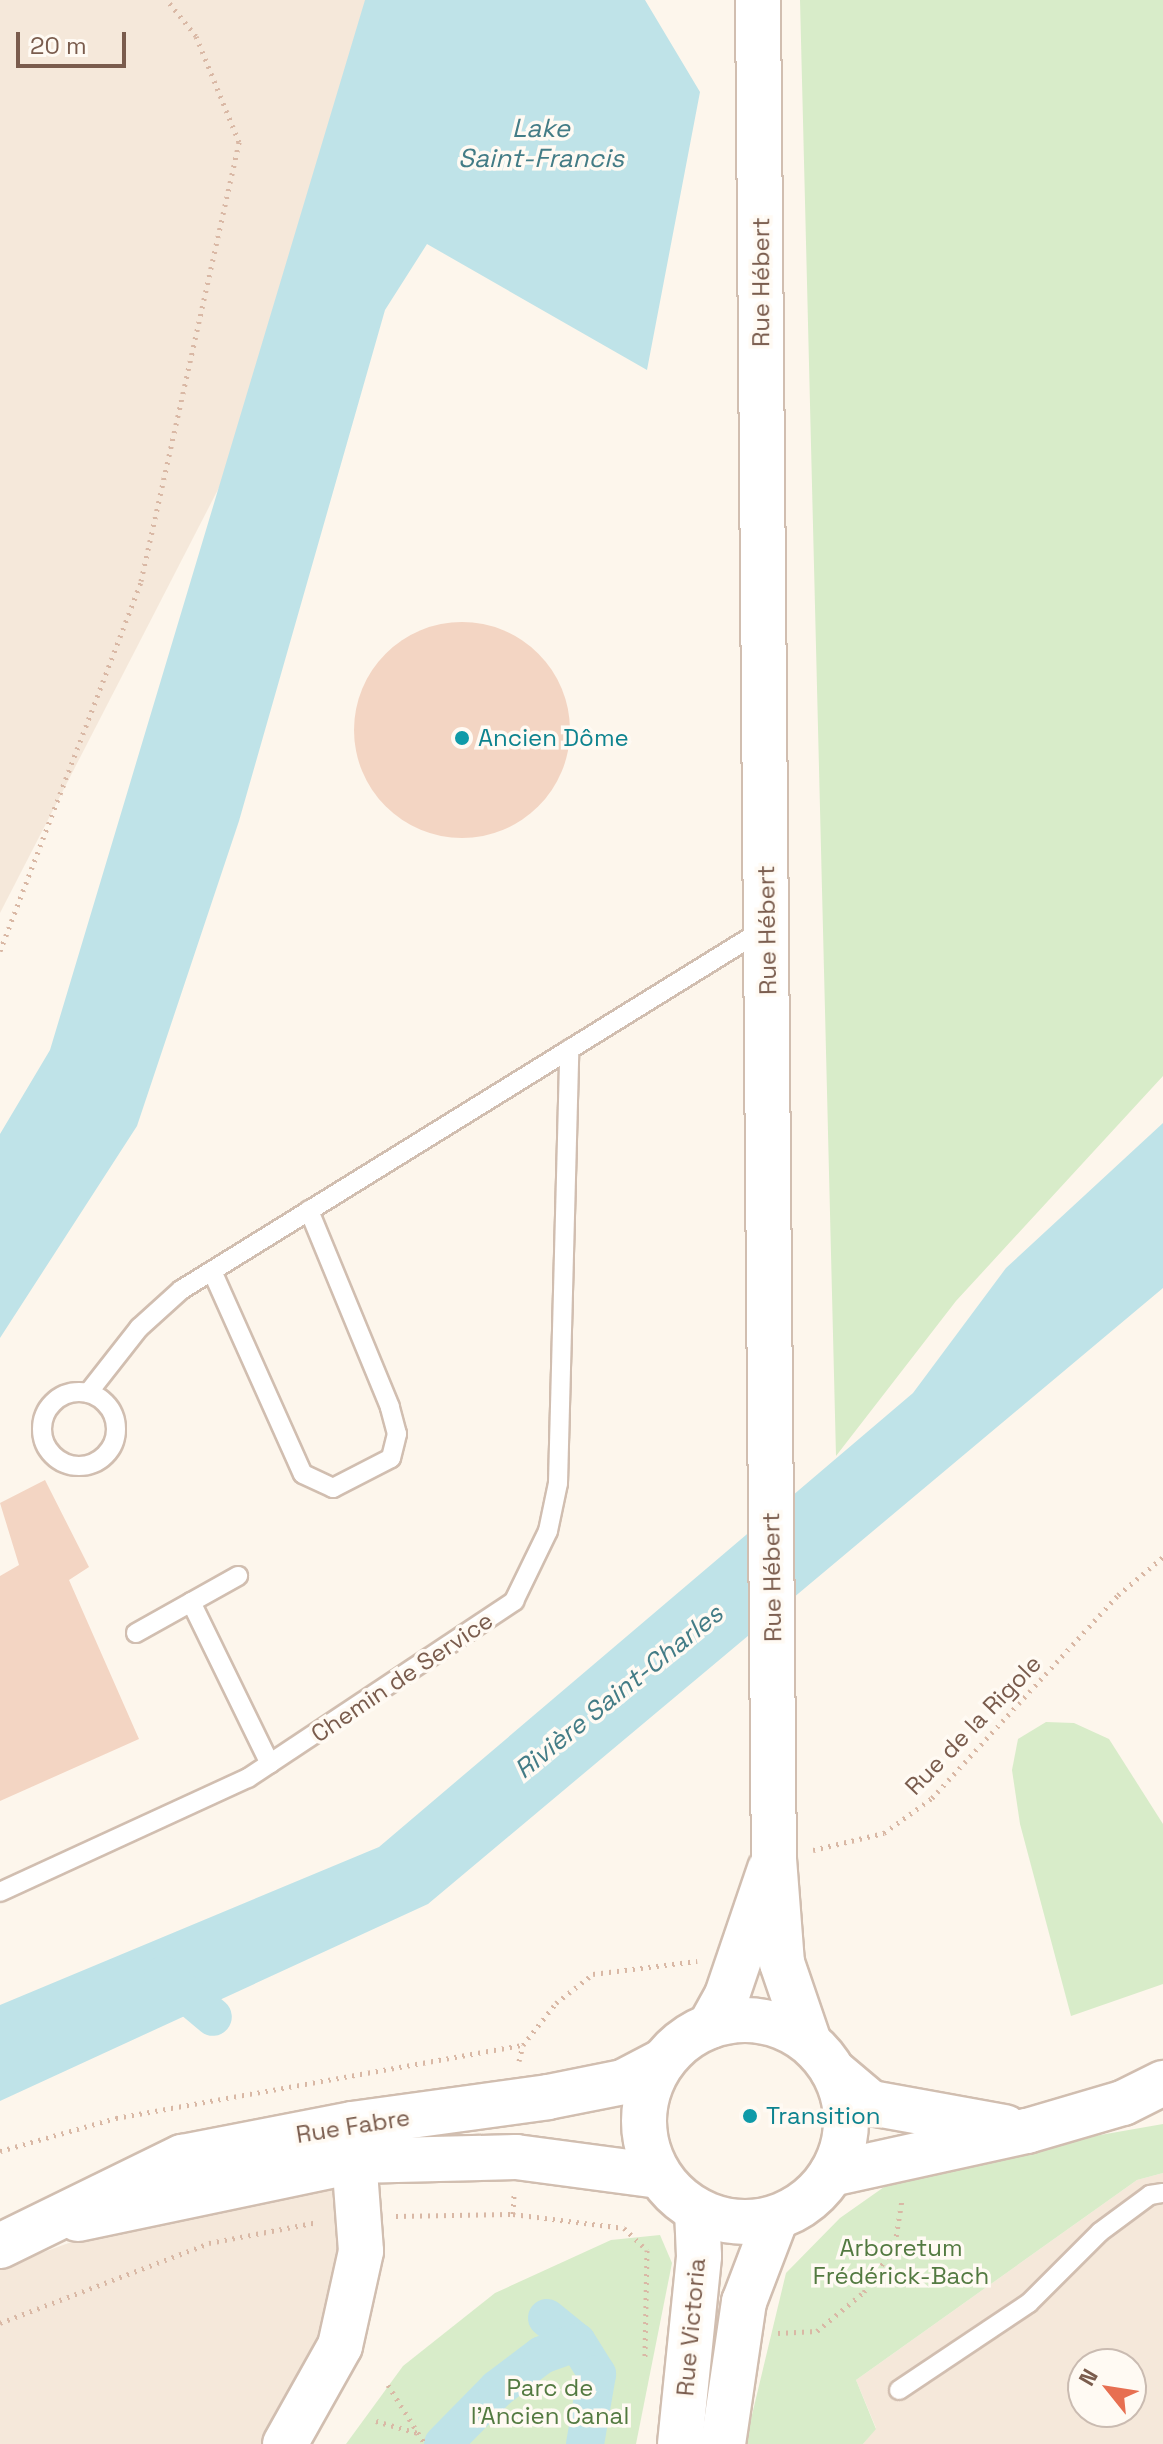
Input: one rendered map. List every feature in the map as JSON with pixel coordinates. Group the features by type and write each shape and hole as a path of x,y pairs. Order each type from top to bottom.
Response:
{"main road":[{"name":"Rue Hébert","path":"758,0 768,1405 776,1713 774,1859 782,1963 821,2057"},
{"name":"Rue Hébert","path":"710,2026 727,1995 774,1859"},
{"path":"821,2057 847,2123 831,2174 798,2208 776,2218 749,2223 697,2211 659,2176 647,2148 644,2118 649,2088 663,2061 684,2040 710,2026 762,2021 821,2057 871,2103 1027,2131"},
{"name":"Rue Fabre","path":"0,2246 52,2221 184,2201 353,2143 515,2101 623,2082 663,2061"},
{"path":"831,2174 1027,2131 1123,2103 1163,2083"},
{"path":"285,2444 340,2346 361,2251 353,2143"},
{"name":"Rue Fabre","path":"353,2143 516,2157 659,2176"},
{"name":"Rue Victoria","path":"680,2444 699,2256 697,2211"},
{"name":"Rue Victoria","path":"723,2444 750,2284 776,2218"}],"lane":[{"path":"88,1393 108,1406 116,1429 108,1452 75,1466 53,1456 42,1422 64,1394 88,1393 139,1328 181,1290 766,927"},
{"name":"Chemin de Service","path":"0,1892 105,1847 270,1764 470,1635 514,1601 548,1531 558,1483 569,1049"},
{"path":"212,1271 303,1474 333,1488 391,1458 397,1434 390,1407 309,1210"},
{"path":"136,1633 238,1576"},
{"path":"191,1602 270,1764"},
{"path":"899,2390 1029,2303 1100,2232 1150,2195 1163,2193"}],"path":[{"path":"0,951 141,581 239,142 196,36 167,0"},
{"name":"Rue de la Rigole","path":"774,1859 884,1833 932,1798 1118,1595 1163,1557"},
{"path":"515,2101 523,2045 556,2003 593,1974 703,1961"},
{"path":"0,2151 116,2118 523,2045"},
{"path":"513,2214 516,2157"},
{"path":"740,2329 817,2331 864,2292 895,2244 901,2195"},
{"path":"0,2323 209,2243 358,2216 513,2214 624,2228 647,2250 645,2372"},
{"path":"645,2328 691,2328"},
{"path":"388,2385 422,2438"},
{"path":"376,2421 422,2438"}],"shaded area":[{"path":"0,0 470,0 0,913"},
{"path":"354,2161 361,2251 285,2444 0,2444 0,2268 184,2201"},
{"path":"1163,2173 1163,2444 863,2444 876,2428 856,2380 1137,2180"}],"green space":[{"path":"800,0 1163,0 1163,1076 956,1301 836,1456"},
{"path":"1046,1722 1074,1723 1109,1739 1163,1824 1163,1984 1071,2016 1020,1824 1012,1770 1018,1739"},
{"name":"Arboretum Frédérick-Bach","path":"1163,2124 1163,2173 1137,2180 856,2380 876,2429 863,2444 745,2444 786,2273 840,2218 911,2168"},
{"name":"Parc de l'Ancien Canal","path":"660,2235 672,2263 636,2444 346,2444 403,2366 495,2293 611,2240"}],"water":[{"name":"Lake Saint-Francis","path":"365,0 645,0 700,92 647,370 427,244 385,310 239,821 137,1126 0,1338 0,1134 50,1050"},
{"name":"Rivière Saint-Charles","path":"1163,1123 1163,1288 428,1904 0,2101 0,2005 379,1847 913,1393 1006,1268"}],"building":[{"name":"Ancien Dôme","path":"462,622 503,631 538,654 561,689 570,730 561,771 538,806 503,829 462,838 421,829 386,806 363,771 354,730 363,689 386,654 421,631"},
{"path":"45,1480 89,1567 69,1580 139,1739 0,1801 0,1576 19,1565 0,1503"}],"waterway":[{"path":"163,1975 213,2017"},
{"path":"547,2318 577,2342 597,2374 585,2444"},
{"path":"443,2444 497,2389 542,2355 577,2342"}],"place":[{"name":"Ancien Dôme","path":"462,738"},
{"name":"Transition","path":"750,2116"}]}
